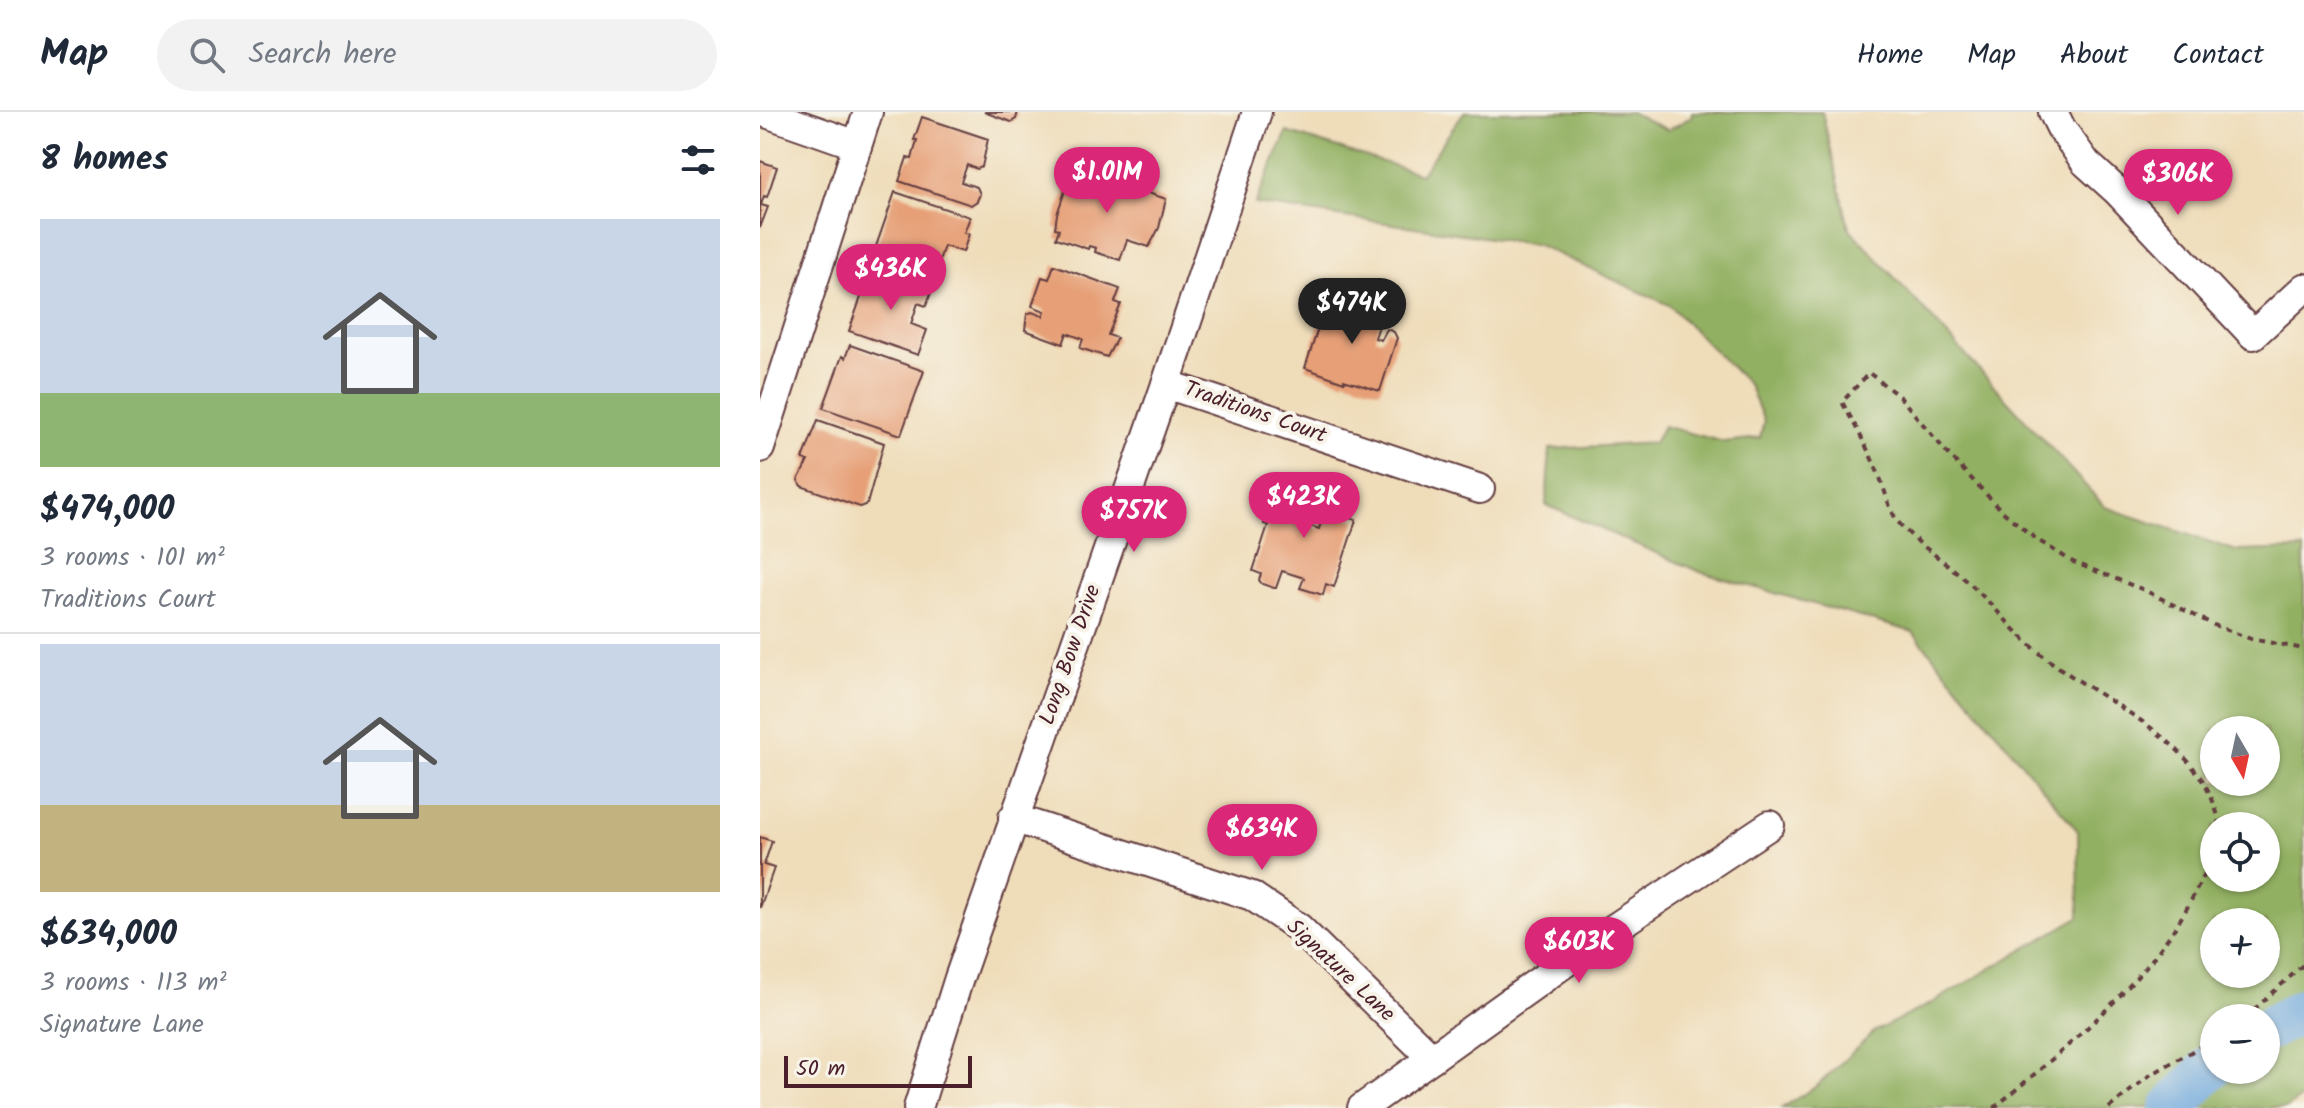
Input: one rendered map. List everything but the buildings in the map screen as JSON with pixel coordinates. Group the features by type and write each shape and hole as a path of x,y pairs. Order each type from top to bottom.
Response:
{"street":[{"path":"763,112 857,145"},
{"path":"760,448 868,112"},
{"name":"Long Bow Drive","path":"918,1108 1013,818 1166,384 1257,112"},
{"path":"2053,112 2086,163 2118,192 2253,335 2304,288"},
{"name":"Traditions Court","path":"1166,384 1480,489"},
{"name":"Signature Lane","path":"1013,818 1252,896 1299,928 1432,1058"},
{"path":"1362,1108 1601,937 1770,825"}],"path":[{"path":"2216,812 2208,787 2182,755 2152,728 2045,658 2014,632 1960,574 1924,549 1896,520 1874,463 1842,402 1869,373 1900,397 2002,511 2036,539 2073,562 2144,590 2214,625 2251,639 2304,649"},
{"path":"1994,1108 2064,1050 2120,996 2171,933 2191,901 2200,879"},
{"path":"2260,1004 2304,964"},
{"path":"2109,1108 2150,1075 2200,1047"}],"green space":[{"path":"1464,112 1630,112 1668,130 1691,117 1692,112 1822,112 1849,228 2105,507 2237,551 2304,549 2304,1096 2287,1108 1782,1108 1818,1085 1875,1031 1930,1004 2079,917 2078,831 1913,632 1700,572 1546,505 1550,449 1654,443 1663,426 1724,442 1760,438 1764,421 1749,385 1669,305 1538,245 1255,204 1287,132 1421,174"}],"waterway":[{"path":"2280,1023 2304,1010"},
{"path":"2172,1108 2200,1079"}]}
